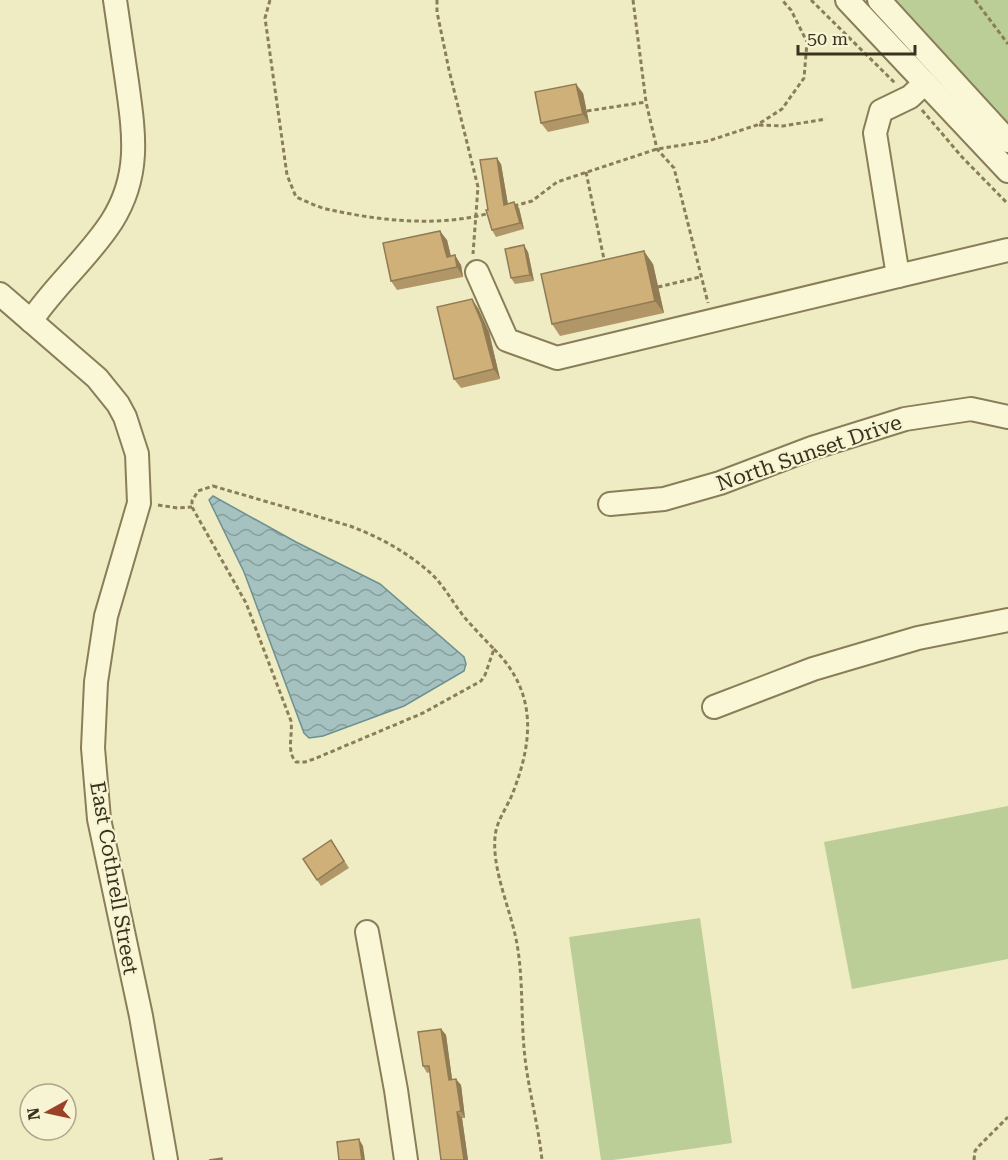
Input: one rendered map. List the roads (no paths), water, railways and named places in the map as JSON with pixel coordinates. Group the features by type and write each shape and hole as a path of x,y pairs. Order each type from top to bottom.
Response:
{"street":[{"path":"31,321 46,299 111,222 127,188 132,170 134,133 115,0"},
{"path":"847,0 920,93 1008,171"},
{"path":"879,0 1008,141"},
{"path":"898,276 875,133 881,111 920,93"},
{"path":"477,272 507,340 557,358 1008,250"},
{"name":"East Cothrell Street","path":"0,294 97,378 118,404 133,435 137,454 139,502 106,616 96,682 93,748 99,819 141,1016 165,1160"},
{"name":"North Sunset Drive","path":"610,504 664,499 720,483 812,448 905,419 971,409 1008,417"},
{"path":"714,708 813,669 918,638 1008,620"},
{"path":"368,932 406,1160"}],"water":[{"path":"213,496 296,542 380,584 464,657 466,664 464,671 404,706 323,736 309,738 304,733 244,572 209,500"}]}
